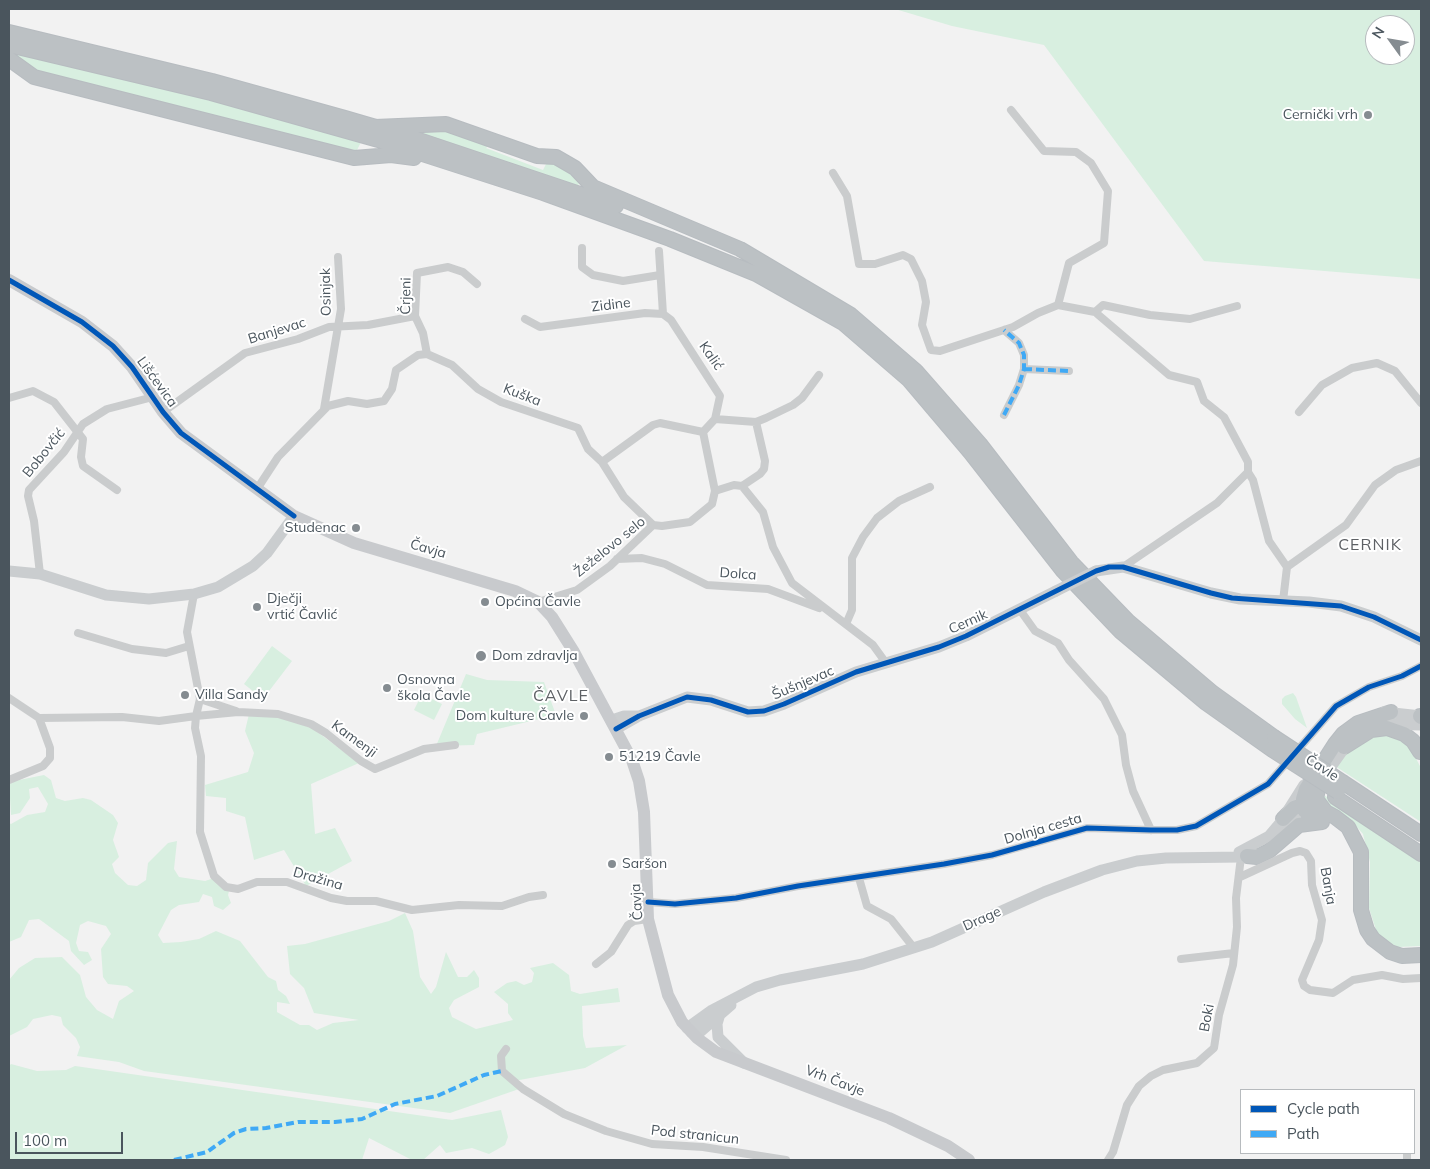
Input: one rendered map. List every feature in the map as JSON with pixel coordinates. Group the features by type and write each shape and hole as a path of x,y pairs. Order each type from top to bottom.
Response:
{"highway":[{"path":"9,32 202,79 419,140 614,206 707,240 767,267"},
{"path":"9,45 202,91 355,133 450,162 627,224 756,274 843,323 909,380 970,452 1063,571 1120,631 1206,703 1272,745"},
{"path":"9,59 34,78 354,158 399,155 428,161 596,218 627,224"},
{"path":"375,127 446,124 537,156 556,157 575,168 593,187 653,214 740,249 767,267 851,315 916,371 980,444 1038,520 1128,622 1272,745"},
{"path":"1391,712 1358,723 1340,737 1306,790 1304,804 1308,813 1322,816 1356,841 1362,859 1361,910 1366,930 1373,940 1390,952 1402,956 1421,955"},
{"path":"1344,747 1371,730 1387,728 1404,734 1413,741 1421,754"},
{"path":"1421,736 1421,754"},
{"name":"Čavle","path":"1272,745 1341,788"},
{"path":"1314,782 1316,800 1322,816"},
{"path":"1341,788 1421,826"},
{"path":"1341,788 1421,834"},
{"path":"1341,788 1421,846"},
{"path":"1341,788 1421,854"},
{"path":"1283,819 1294,808 1304,804"},
{"path":"1244,857 1257,857 1269,851 1299,825 1322,816"}],"main road":[{"name":"Lišćevica","path":"9,280 82,322 113,346 132,367 163,412 181,433 257,489"},
{"name":"Čavja","path":"257,489 294,516 354,543 515,591 538,602 552,617 574,652 614,725 632,760 639,781 646,842 648,919 668,996 689,1030"},
{"path":"9,571 40,574 106,595 149,599 194,594 218,588 253,566 268,553 294,516"},
{"path":"1123,567 1211,593 1240,599 1309,602 1341,606 1374,617 1421,640"},
{"name":"Cernik","path":"886,663 939,646 1020,610 1096,570 1123,567"},
{"name":"Šušnjevac","path":"614,725 624,716 639,716 687,698 710,700 748,712 764,711 791,702 856,672 886,663"},
{"path":"1314,782 1329,746 1350,724 1367,715 1391,712 1421,719"},
{"path":"1314,782 1356,734 1372,726 1385,723 1421,719"},
{"name":"Drage","path":"689,1030 700,1032 742,996 756,987 780,980 863,964 932,942 1044,892 1102,870 1147,860 1244,857 1265,850 1277,840 1304,804 1314,782"},
{"name":"Drage","path":"1225,858 1257,844 1269,836 1314,782"},
{"name":"Drage","path":"689,1030 712,1010 742,996"},
{"path":"720,1014 717,1024 718,1037 744,1063"},
{"name":"Vrh Čavje","path":"689,1030 709,1049 889,1118 948,1146 969,1160"}],"street":[{"path":"1011,110 1044,151 1076,152 1091,162 1108,191 1104,243 1069,263 1058,305"},
{"path":"833,173 847,196 859,264 876,264 903,255 911,259 922,281 926,302 922,325 931,350 940,351 1004,330 1058,305 1095,312 1169,375 1197,382 1204,401 1224,417 1248,462 1248,472 1253,480 1269,541 1287,567 1283,602"},
{"name":"Zidine","path":"582,248 582,267 593,275 623,281 660,275"},
{"path":"659,251 663,314"},
{"name":"Osinjak","path":"324,410 342,309 338,257"},
{"name":"Črjeni","path":"427,354 423,332 415,316 416,277 420,271 448,267 462,272 478,284"},
{"path":"1095,312 1103,305 1150,315 1190,319 1237,306"},
{"name":"Zidine","path":"524,318 540,326 645,313 663,314"},
{"name":"Kalić","path":"663,314 672,320 715,384 720,396 715,419"},
{"name":"Banjevac","path":"163,412 245,353 298,339 329,326 368,325 415,316"},
{"path":"1004,330 1019,343 1024,355 1024,369 1019,385 1004,415"},
{"path":"257,489 278,457 328,406 348,401 368,404 384,400 392,389 396,370 403,363 418,355 427,354"},
{"name":"Kuška","path":"427,354 452,365 478,389 501,402 578,428 588,449 602,462 624,497 653,524"},
{"path":"1300,412 1322,385 1352,368 1377,363 1395,372 1406,382 1421,403"},
{"path":"1024,369 1069,371"},
{"path":"703,432 715,419 756,422 793,405 802,398 819,375"},
{"path":"9,398 32,391 54,402 84,438 81,463 86,469 116,490"},
{"name":"Bobovčić","path":"40,574 34,521 28,496 29,490 64,452 78,430 107,409 153,397"},
{"path":"742,486 764,469 765,461 756,422"},
{"path":"602,462 653,425 660,423 703,432"},
{"path":"703,432 715,490 734,485 742,486 763,512 773,547 787,576 800,590 878,650 886,663"},
{"path":"1287,567 1346,525 1375,486 1396,470 1421,461"},
{"path":"1123,567 1217,503 1248,472"},
{"path":"846,624 852,610 852,558 863,537 877,518 899,501 930,487"},
{"name":"Žeželovo selo","path":"538,602 576,590 617,559 653,524 662,526 690,522 712,504 715,490"},
{"name":"Dolca","path":"617,559 642,558 665,564 707,585 768,589 829,612"},
{"path":"9,698 40,718 122,717 159,721 196,716 200,699 187,632 194,594"},
{"path":"1020,610 1035,631 1058,643 1070,660 1104,699 1122,736 1126,765 1134,791 1151,830"},
{"path":"78,633 132,649 166,653 190,646"},
{"name":"Dolnja cesta","path":"648,902 675,904 736,898 798,886 859,878 990,856 1087,828 1178,830 1196,826 1251,796 1268,784 1282,771 1336,706 1369,687 1402,676 1421,666"},
{"name":"Kamenji","path":"200,699 238,712"},
{"name":"Kamenji","path":"196,716 238,712 278,714 311,724 326,733 365,764 375,769 424,749 455,745"},
{"name":"Dražina","path":"196,716 195,728 201,756 200,832 214,876 226,887 238,889 257,882 287,882 332,898 348,901 376,901 412,910 475,904 490,907 544,896"},
{"path":"9,780 43,766 50,758 50,748 40,718"},
{"name":"Banja","path":"1240,878 1292,853 1300,851 1306,853 1311,862 1312,885 1322,920 1319,940 1302,980 1304,986 1310,990 1333,992 1353,980 1382,975 1403,979 1421,978"},
{"name":"Boki","path":"1108,1160 1113,1152 1127,1105 1139,1086 1163,1070 1197,1063 1214,1048 1234,953 1236,898 1244,857"},
{"path":"859,878 867,906 891,919 914,948"},
{"path":"596,964 611,952 628,925 634,921 648,919"},
{"path":"1180,959 1234,953"},
{"name":"Pod stranicun","path":"506,1049 501,1056 502,1071 523,1089 564,1114 652,1144 704,1147 786,1160"}],"green space":[{"path":"895,9 1421,9 1421,279 1204,261 1044,45 952,26"},
{"path":"9,50 192,94 361,142 356,152 36,73 9,55"},
{"path":"443,128 490,145 486,148 543,170 546,164 552,161 561,162 579,183 578,186 412,132"},
{"path":"272,646 292,661 263,699 244,684"},
{"path":"466,674 487,680 544,682 556,715 477,734 474,745 436,746"},
{"path":"1293,693 1307,728 1295,719 1282,704 1282,699 1285,696"},
{"path":"422,694 442,704 434,720 414,710"},
{"path":"249,714 279,717 312,728 359,763 311,784 315,834 335,828 352,861 306,886 284,850 254,860 245,817 226,811 226,798 206,796 205,785 248,772 254,753 245,731"},
{"path":"1392,733 1410,747 1421,768 1421,822 1335,766 1352,746 1372,735"},
{"path":"44,775 51,780 56,798 65,801 83,798 91,800 113,815 118,823 113,840 119,857 112,864 115,873 128,885 137,886 146,880 148,863 168,843 177,841 174,869 179,877 205,881 214,878 219,885 229,891 228,895 231,903 223,910 214,906 212,897 203,894 199,902 179,905 171,910 158,935 163,943 181,942 199,939 216,931 240,941 268,977 276,981 278,990 286,996 290,1004 277,1002 277,1012 300,1025 309,1025 317,1030 333,1023 359,1020 314,1013 304,988 290,974 287,946 305,944 389,921 405,913 413,931 420,977 431,994 436,987 446,952 458,977 467,977 474,970 479,978 479,987 454,1000 449,1008 452,1017 476,1029 513,1020 508,1013 508,1004 494,992 507,983 516,981 524,985 532,982 534,973 530,968 553,963 569,975 571,991 580,994 618,988 620,1002 582,1006 583,1036 586,1048 627,1045 585,1068 514,1081 519,1089 450,1113 144,1071 119,1062 77,1056 80,1047 76,1038 63,1025 61,1017 52,1015 33,1019 27,1027 9,1036 9,980 19,968 35,958 62,957 80,975 86,997 97,1010 113,1019 119,1001 134,991 127,986 108,984 103,977 101,949 111,934 106,926 88,921 80,925 76,943 79,951 88,952 92,960 84,965 71,951 69,941 39,919 29,920 21,937 9,942 9,823 11,824 27,815 45,812 48,804 38,787 29,789 30,798 20,813 11,815 9,782"},
{"path":"1321,793 1421,860 1421,946 1398,947 1389,943 1377,933 1369,908 1370,862 1363,834 1350,819 1326,805"},
{"path":"11,1064 37,1071 66,1070 75,1066 452,1120 501,1110 508,1137 505,1145 489,1154 472,1148 446,1153 440,1145 423,1160 412,1160 369,1138 362,1160 9,1160 9,1066"}],"marked path":[{"path":"1004,330 1019,343 1024,355 1024,369 1019,385 1004,415"},
{"path":"1024,369 1069,371"},
{"path":"174,1160 207,1152 234,1133 246,1129 266,1128 298,1122 335,1122 362,1119 395,1104 437,1096 484,1075 502,1071"}],"cycle path":[{"path":"9,280 82,322 113,346 132,367 163,412 181,433 294,516"},
{"path":"616,729 639,716 687,697 711,700 748,712 764,711 856,672 939,647 966,636 1096,571 1109,567 1123,567 1232,598 1341,606 1374,617 1421,640"},
{"path":"648,902 675,904 736,898 798,886 944,864 992,855 1087,828 1177,830 1196,826 1268,784 1336,706 1369,687 1402,676 1421,666"}],"place":[{"name":"Cernički vrh","path":"1368,115"},
{"name":"Studenac","path":"356,528"},
{"name":"Općina Čavle","path":"485,602"},
{"name":"Dječji vrtić Čavlić","path":"257,607"},
{"name":"Dom zdravlja","path":"481,656"},
{"name":"Osnovna škola Čavle","path":"387,688"},
{"name":"Villa Sandy","path":"185,695"},
{"name":"Dom kulture Čavle","path":"584,716"},
{"name":"51219 Čavle","path":"609,757"},
{"name":"Saršon","path":"612,864"}],"district":[{"name":"CERNIK","path":"1370,545"},
{"name":"ČAVLE","path":"561,696"}]}
